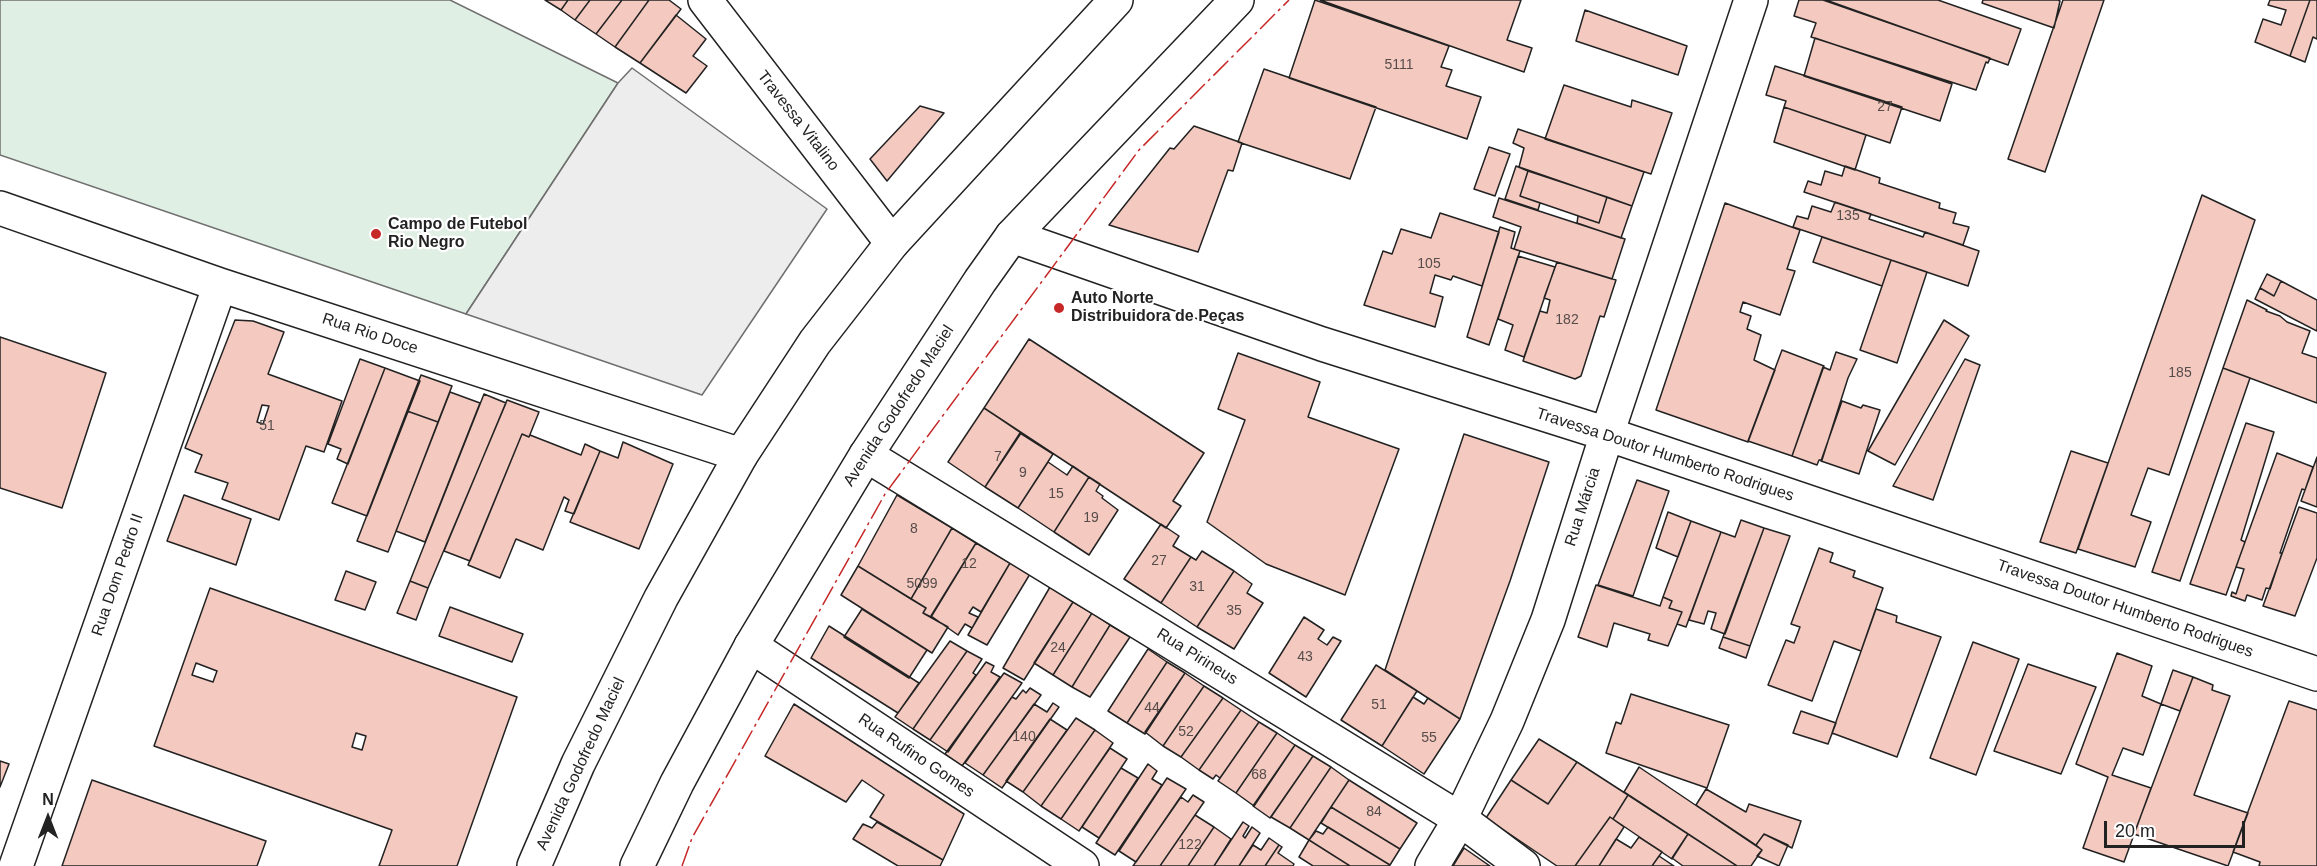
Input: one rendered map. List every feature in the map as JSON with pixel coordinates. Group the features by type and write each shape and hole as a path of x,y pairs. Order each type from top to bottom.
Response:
{"street":[{"name":"Travessa Vitalino","path":"705,0 892,243"},
{"name":"Avenida Godofredo Maciel","path":"534,866 588,743 661,598 741,455 815,342 892,243 1116,0"},
{"name":"Avenida Godofredo Maciel","path":"637,866 677,783 751,646 866,455 980,281 1012,236 1237,0"},
{"name":"Rua Márcia","path":"1432,866 1460,819 1506,721 1548,620 1606,434 1751,0"},
{"name":"Rua Rio Doce","path":"0,208 220,285 741,455"},
{"name":"Travessa Doutor Humberto Rodrigues","path":"1012,236 1322,344 1606,434 2317,674"},
{"name":"Rua Dom Pedro II","path":"16,866 220,285"},
{"name":"Rua Pirineus","path":"866,455 1460,819 1523,866"},
{"name":"Rua Rufino Gomes","path":"751,646 1082,866"}],"green space":[{"name":"Campo de Futebol Rio Negro","path":"0,0 450,0 618,83 466,314 0,155"}],"shaded area":[{"path":"632,68 827,209 702,395 466,314 618,83"}],"building":[{"path":"545,0 568,0 561,10"},
{"path":"568,0 590,0 575,20 561,10"},
{"path":"590,0 622,0 596,34 575,20"},
{"path":"622,0 649,0 615,47 596,34"},
{"path":"649,0 669,0 681,9 640,63 615,47"},
{"path":"1315,0 1449,46 1441,67 1452,70 1446,86 1481,97 1467,139 1289,78"},
{"path":"1320,0 1521,0 1507,40 1532,48 1524,72"},
{"path":"1799,0 1823,0 1990,58 1988,63 1986,62 1976,90 1811,37 1816,23 1794,16"},
{"path":"1826,0 1938,0 2021,29 2008,65"},
{"path":"1983,0 2060,1 2054,28 1982,3"},
{"path":"2063,0 2104,0 2045,172 2008,159"},
{"path":"2270,0 2310,0 2290,56 2255,42 2263,19 2281,25 2286,10 2268,5"},
{"path":"2310,0 2317,0 2317,39 2313,37 2305,62 2290,56"},
{"path":"1585,10 1687,46 1678,75 1576,41"},
{"path":"676,15 706,39 693,56 707,66 686,93 640,63"},
{"path":"1815,38 1952,84 1940,121 1804,76"},
{"path":"1775,66 1902,107 1890,143 1784,107 1786,101 1766,95"},
{"path":"1264,69 1376,107 1350,179 1238,142"},
{"path":"1564,85 1631,107 1632,100 1672,113 1651,174 1545,139"},
{"path":"920,106 944,113 887,181 870,159"},
{"path":"1784,107 1866,135 1855,170 1774,142"},
{"path":"1194,126 1242,143 1233,171 1228,170 1198,252 1109,225 1170,148 1174,149"},
{"path":"1518,129 1644,172 1632,206 1519,167 1524,148 1513,143"},
{"path":"1489,147 1510,154 1495,196 1474,189"},
{"path":"1516,166 1528,171 1520,196 1540,203 1538,210 1505,199"},
{"path":"1845,166 1880,178 1879,183 1940,203 1939,208 1956,213 1953,223 1969,227 1963,245 1804,192 1808,181 1821,185 1825,171 1842,176"},
{"path":"1528,171 1607,197 1599,223 1520,196"},
{"path":"2202,195 2255,220 2169,475 2148,468 2131,515 2151,522 2135,567 2078,549"},
{"path":"1607,197 1632,206 1621,238 1577,223 1578,216 1599,223"},
{"path":"1499,198 1625,239 1612,279 1514,249 1521,227 1493,217"},
{"path":"1835,202 1871,214 1869,219 1923,237 1925,232 1979,251 1968,286 1793,227 1797,216 1808,219 1812,206 1831,212"},
{"path":"1725,203 1800,230 1787,269 1795,271 1780,315 1743,302 1740,312 1751,316 1747,329 1761,335 1754,360 1775,370 1748,442 1656,410"},
{"path":"1440,213 1499,232 1482,286 1453,276 1451,280 1435,275 1430,293 1443,297 1435,327 1364,305 1383,251 1392,254 1401,229 1431,238"},
{"path":"1500,227 1515,232 1511,248 1520,251 1489,345 1467,337"},
{"path":"1822,237 1891,260 1882,286 1813,262"},
{"path":"1518,256 1555,267 1524,357 1505,350 1513,325 1498,319"},
{"path":"1891,260 1927,272 1897,363 1860,350"},
{"path":"1557,262 1616,280 1604,317 1600,316 1581,376 1575,379 1523,361 1540,311 1547,313 1550,300 1544,298"},
{"path":"2267,274 2281,281 2274,296 2260,288"},
{"path":"2281,281 2317,300 2317,331 2255,299 2260,288 2274,296"},
{"path":"2247,300 2280,316 2287,322 2310,331 2302,353 2317,358 2317,403 2223,368"},
{"path":"235,320 253,321 284,332 268,374 342,401 324,452 306,446 279,520 222,499 228,483 195,472 202,455 185,448","holes":["262,405 269,406 263,424 257,422"]},
{"path":"1944,320 1969,336 1895,465 1868,451"},
{"path":"0,337 106,373 62,508 0,488"},
{"path":"1029,339 1204,453 1173,501 1181,506 1166,528 984,408"},
{"path":"1782,350 1824,366 1792,456 1748,441"},
{"path":"1836,352 1857,359 1848,378 1822,460 1819,460 1817,465 1792,456 1823,367 1830,370"},
{"path":"1238,353 1320,382 1308,417 1399,449 1345,595 1266,564 1207,522 1245,420 1218,409"},
{"path":"360,359 385,368 348,464 337,459 341,449 328,444"},
{"path":"1965,359 1980,365 1933,500 1893,486"},
{"path":"385,368 420,381 367,516 332,503"},
{"path":"2223,368 2250,378 2180,581 2152,572"},
{"path":"421,375 452,386 438,422 407,411"},
{"path":"450,392 480,403 425,542 396,531"},
{"path":"484,394 506,403 428,588 410,581"},
{"path":"507,400 539,412 529,437 522,434 470,561 444,551"},
{"path":"1842,401 1861,408 1863,405 1880,410 1859,474 1821,461"},
{"path":"984,408 1021,433 985,487 948,462"},
{"path":"407,411 438,422 388,552 357,541"},
{"path":"2246,423 2274,432 2241,540 2245,542 2226,595 2190,584"},
{"path":"1020,433 1053,454 1018,508 985,487"},
{"path":"522,434 581,455 585,444 600,451 574,514 565,511 569,500 564,497 543,550 516,539 500,578 468,565"},
{"path":"1464,434 1549,462 1510,581 1460,719 1385,670"},
{"path":"623,442 673,464 639,549 570,522 600,451 618,458"},
{"path":"2071,451 2108,463 2076,553 2040,542"},
{"path":"2277,453 2313,467 2305,490 2302,489 2270,589 2266,588 2262,600 2247,595 2245,601 2231,596 2232,592 2236,594 2244,569 2236,567"},
{"path":"2317,457 2317,507 2301,501"},
{"path":"1048,462 1067,475 1073,466 1089,477 1054,532 1018,508"},
{"path":"1089,477 1100,484 1096,491 1103,496 1102,498 1118,510 1089,555 1054,532"},
{"path":"1637,480 1669,491 1633,596 1598,585"},
{"path":"184,495 251,519 236,565 167,541"},
{"path":"897,495 952,528 911,599 858,566"},
{"path":"2299,507 2317,513 2317,558 2295,616 2263,606"},
{"path":"1668,512 1691,521 1678,557 1656,548"},
{"path":"1741,520 1764,528 1725,634 1711,629 1716,613 1708,611 1704,624 1689,620 1721,532 1735,537"},
{"path":"1691,521 1721,532 1686,627 1677,624 1682,612 1669,608 1672,601 1663,597"},
{"path":"1161,524 1179,536 1173,546 1191,557 1161,603 1124,579"},
{"path":"952,528 976,543 931,617 923,613 926,608 911,599"},
{"path":"1764,528 1790,536 1750,646 1723,637"},
{"path":"976,543 1010,563 981,612 973,607 969,613 978,617 972,628 965,624 958,635 931,616"},
{"path":"1819,548 1833,553 1830,562 1855,571 1853,577 1883,588 1861,651 1834,641 1812,701 1768,685 1786,640 1794,643 1800,627 1791,624"},
{"path":"1202,551 1234,571 1197,627 1161,603 1191,557 1196,560"},
{"path":"1010,563 1030,574 987,645 968,635"},
{"path":"858,566 926,608 923,613 948,627 932,653 841,595"},
{"path":"346,571 376,582 365,610 335,600"},
{"path":"1234,571 1252,584 1247,593 1263,603 1234,649 1197,627"},
{"path":"410,581 428,588 416,620 397,613"},
{"path":"1596,585 1660,606 1663,597 1672,601 1669,608 1682,612 1668,646 1648,640 1650,634 1614,623 1607,647 1578,637"},
{"path":"1050,587 1073,602 1024,680 1003,668"},
{"path":"210,588 517,697 457,866 379,866 392,830 154,746","holes":["196,663 217,671 213,682 192,675","356,733 366,736 362,750 352,747"]},
{"path":"1073,602 1092,613 1053,675 1034,663"},
{"path":"450,607 523,634 512,662 439,636"},
{"path":"862,609 927,650 909,678 844,637"},
{"path":"1876,609 1897,616 1896,622 1941,637 1897,757 1832,733"},
{"path":"1092,613 1110,625 1072,687 1053,675"},
{"path":"1304,617 1324,630 1318,639 1327,645 1333,637 1341,641 1306,697 1269,673"},
{"path":"1110,625 1130,637 1090,697 1072,687"},
{"path":"829,626 919,683 898,713 811,658"},
{"path":"1723,637 1750,646 1746,658 1719,648"},
{"path":"950,641 967,651 913,729 895,717"},
{"path":"1973,642 2019,659 1976,775 1930,758"},
{"path":"1148,649 1167,662 1127,723 1108,711"},
{"path":"967,651 982,659 973,673 976,675 930,740 913,729"},
{"path":"2117,653 2152,666 2142,696 2161,704 2143,755 2123,748 2112,775 2151,788 2124,862 2083,848 2108,777 2076,764"},
{"path":"986,662 994,666 991,672 1000,677 948,752 930,740"},
{"path":"1167,662 1185,673 1145,734 1127,723"},
{"path":"2028,664 2096,687 2061,774 1994,751"},
{"path":"1376,665 1417,691 1382,746 1341,720"},
{"path":"2173,670 2193,677 2180,711 2161,704"},
{"path":"1004,673 1022,683 962,766 945,754"},
{"path":"1185,673 1204,686 1163,746 1145,732"},
{"path":"2193,677 2213,685 2212,690 2230,696 2194,795 2248,813 2228,866 2134,834"},
{"path":"1204,686 1223,698 1181,757 1163,746"},
{"path":"1030,688 1041,695 983,775 965,763 1012,697 1016,699 1023,690 1026,693"},
{"path":"1631,694 1729,725 1707,788 1606,753 1616,722 1621,724"},
{"path":"1413,697 1424,704 1428,698 1460,719 1424,774 1382,746"},
{"path":"1223,698 1241,710 1199,770 1181,757"},
{"path":"2289,701 2317,710 2317,866 2259,866 2260,862 2233,852"},
{"path":"1053,703 1059,707 1002,788 983,775 1034,704 1047,712"},
{"path":"794,704 964,814 943,860 870,817 884,795 862,780 846,802 765,756"},
{"path":"1241,710 1259,722 1220,778 1216,775 1213,779 1199,770"},
{"path":"1801,711 1836,723 1828,744 1793,733"},
{"path":"1076,718 1095,730 1041,806 1023,792"},
{"path":"1050,719 1067,730 1023,792 1006,781"},
{"path":"1259,722 1277,733 1236,793 1218,781"},
{"path":"1095,730 1113,743 1061,819 1041,806"},
{"path":"1277,733 1295,745 1254,806 1236,793"},
{"path":"1539,739 1577,762 1548,804 1511,780"},
{"path":"1295,745 1313,756 1270,818 1253,806"},
{"path":"1110,748 1127,759 1079,831 1061,819"},
{"path":"1313,756 1331,767 1290,828 1271,817"},
{"path":"0,761 9,764 0,787"},
{"path":"1577,762 1628,795 1613,819 1610,817 1575,866 1557,866 1486,818 1511,780 1548,804"},
{"path":"1148,764 1157,771 1152,779 1162,785 1115,855 1096,843"},
{"path":"1331,767 1349,780 1309,840 1290,828"},
{"path":"1639,767 1762,850 1751,866 1737,866 1624,792"},
{"path":"1121,768 1138,778 1099,838 1082,827"},
{"path":"1167,778 1186,789 1136,862 1119,851"},
{"path":"92,780 266,841 257,866 62,866"},
{"path":"1349,780 1417,823 1400,849 1331,807"},
{"path":"1706,789 1746,812 1749,804 1801,821 1792,848 1764,834 1756,845 1696,805"},
{"path":"1193,795 1204,802 1160,866 1133,866 1181,797 1188,802"},
{"path":"1628,795 1688,834 1672,859 1613,819"},
{"path":"1331,807 1400,849 1390,865 1321,823"},
{"path":"1195,815 1214,827 1188,866 1160,866"},
{"path":"1610,817 1624,827 1599,866 1575,866"},
{"path":"877,822 943,860 940,866 898,866 853,839 863,824 872,828"},
{"path":"1243,822 1249,826 1243,836 1245,838 1252,827 1260,833 1239,866 1214,866"},
{"path":"1214,827 1231,839 1214,866 1188,866"},
{"path":"1328,827 1390,865 1350,866 1309,840 1316,831 1323,834"},
{"path":"1688,834 1737,866 1683,866 1672,858"},
{"path":"1764,834 1788,845 1779,866 1757,856 1762,850 1756,845"},
{"path":"1639,837 1662,852 1652,866 1599,866 1616,839 1631,848"},
{"path":"1269,838 1279,845 1265,866 1239,866 1253,845 1261,850"},
{"path":"1309,840 1350,866 1313,866 1299,857"},
{"path":"1279,845 1282,847 1278,853 1294,864 1293,866 1265,866"},
{"path":"1464,848 1490,866 1453,866"},
{"path":"1659,856 1674,866 1652,866"}],"power":[{"path":"682,866 692,838 885,494 1139,150 1289,0"}],"place":[{"name":"Campo de Futebol Rio Negro","path":"376,234"},
{"name":"Auto Norte Distribuidora de Peças","path":"1059,308"}]}
